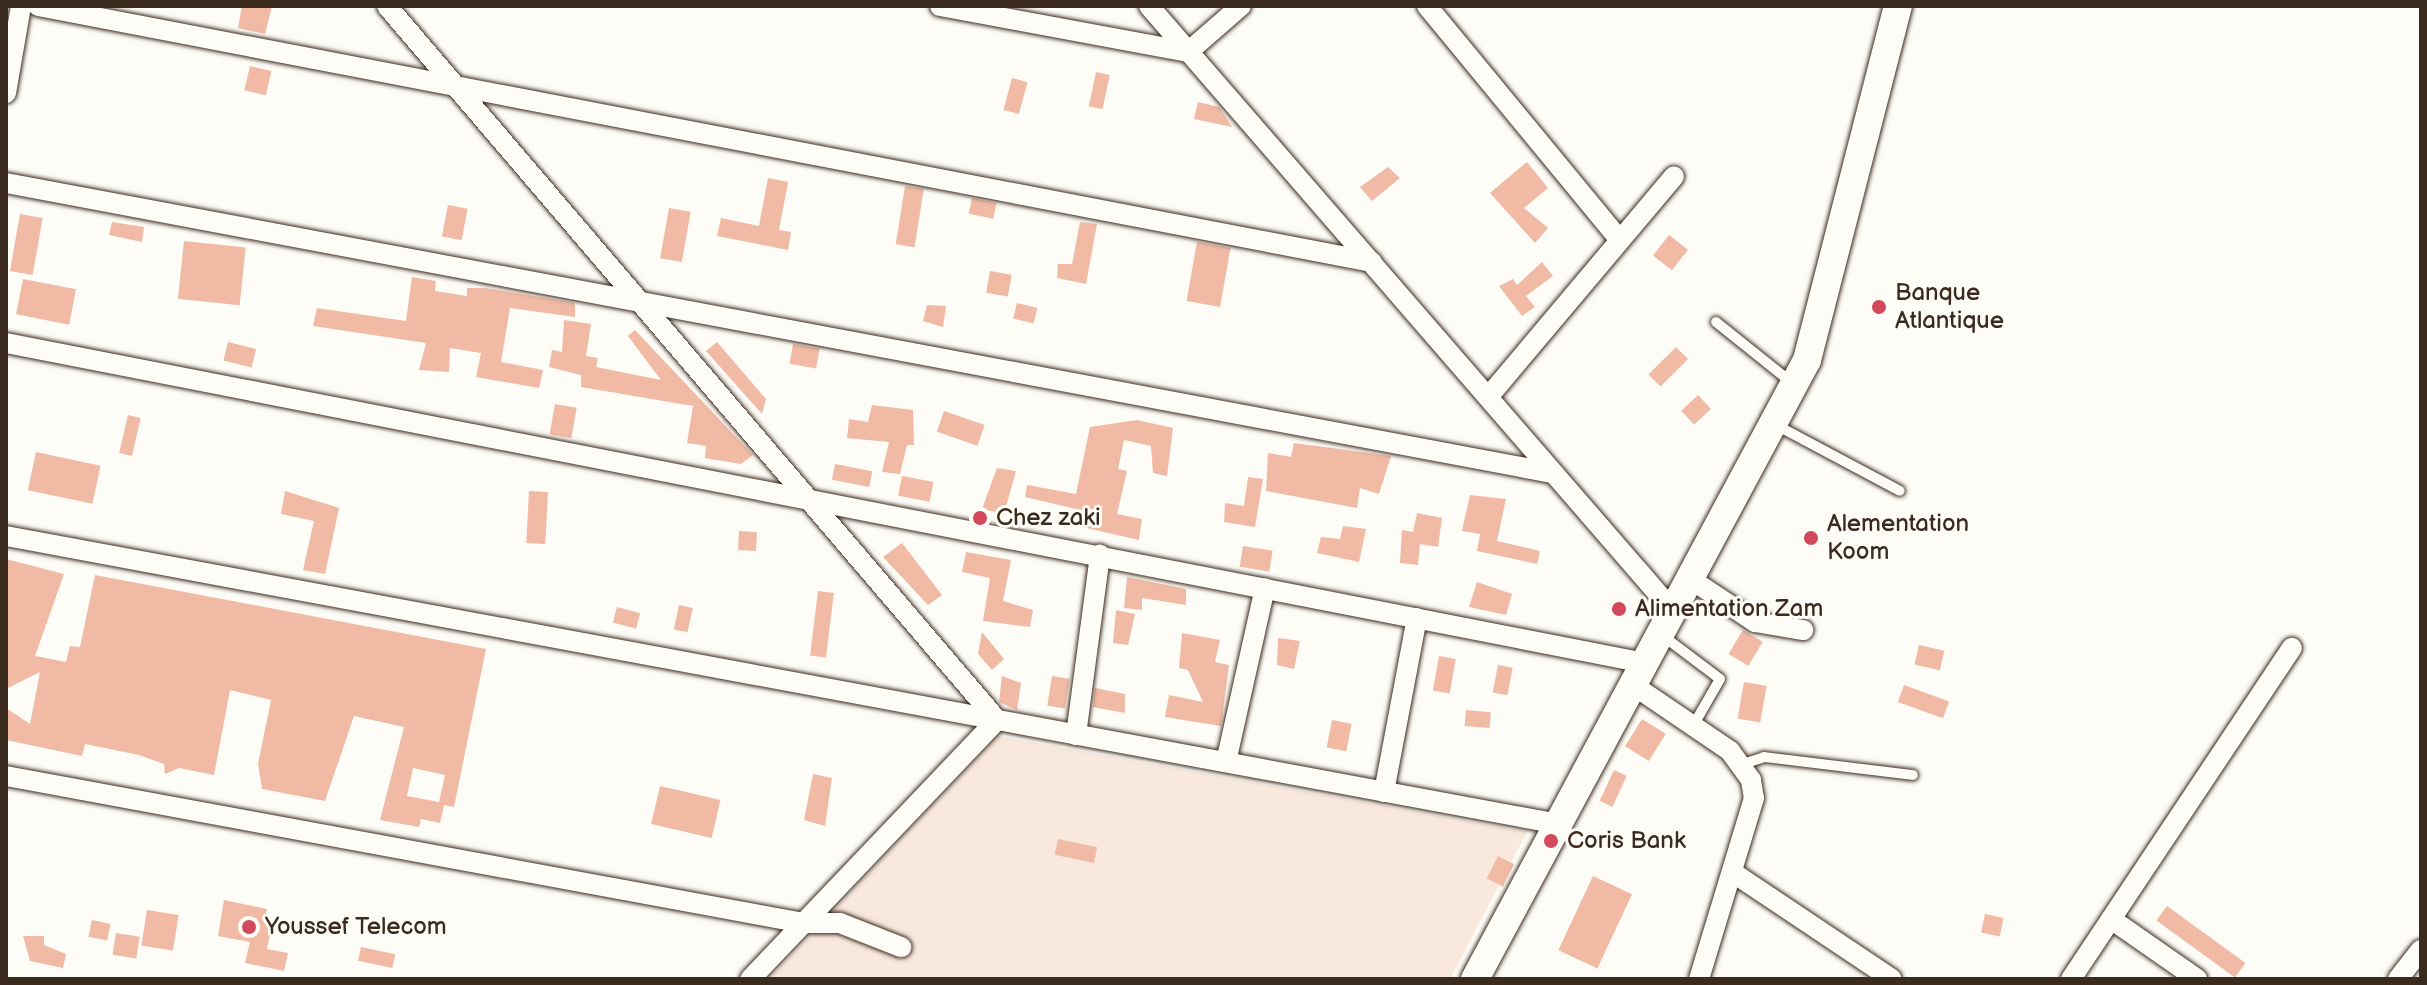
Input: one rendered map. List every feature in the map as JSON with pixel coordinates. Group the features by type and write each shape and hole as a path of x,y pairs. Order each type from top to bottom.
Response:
{"main road":[{"path":"1475,979 1553,823 1692,580 1796,385 1898,6"}],"street":[{"path":"6,93 9,54 21,6"},
{"path":"38,6 1372,262"},
{"path":"387,6 997,720"},
{"path":"940,6 1188,52"},
{"path":"1149,6 1489,396 1553,473 1668,623"},
{"path":"1188,52 1241,6"},
{"path":"1427,6 1620,240"},
{"path":"1489,396 1674,176"},
{"path":"6,183 637,298 1553,473"},
{"path":"6,343 1417,618 1639,674 1693,726 1743,764 1754,798 1699,979"},
{"path":"6,536 1553,823"},
{"path":"1076,735 1100,555"},
{"path":"1692,580 1755,622 1803,630"},
{"path":"1226,762 1265,588"},
{"path":"1384,792 1417,618"},
{"path":"2071,979 2292,648"},
{"path":"750,979 997,720"},
{"path":"6,776 803,923 840,923 901,947"},
{"path":"1732,872 1892,979"},
{"path":"2111,919 2197,979"},
{"path":"2398,979 2421,950"}],"lane":[{"path":"1716,322 1796,385"},
{"path":"1776,425 1900,491"},
{"path":"1668,623 1720,679 1693,726"},
{"path":"1743,764 1764,757 1913,775"}],"shaded area":[{"path":"998,736 1527,832 1450,979 769,979"}],"building":[{"path":"242,6 272,6 265,34 238,28"},
{"path":"250,66 271,71 266,95 244,90"},
{"path":"1096,72 1110,75 1102,109 1089,106"},
{"path":"1012,78 1027,82 1019,114 1003,110"},
{"path":"1198,102 1219,107 1232,127 1194,119"},
{"path":"1527,162 1548,188 1524,208 1548,228 1535,243 1490,193"},
{"path":"1388,167 1400,178 1372,201 1360,187"},
{"path":"768,178 788,182 779,230 791,232 788,250 717,236 721,218 759,226"},
{"path":"905,186 924,189 915,247 896,244"},
{"path":"972,198 996,203 993,219 969,214"},
{"path":"448,205 468,209 462,240 442,236"},
{"path":"669,208 691,212 682,262 660,258"},
{"path":"20,214 43,218 33,275 10,271"},
{"path":"112,222 144,227 142,242 109,235"},
{"path":"1080,222 1097,224 1086,284 1057,278 1058,264 1072,264"},
{"path":"1669,235 1688,250 1672,270 1653,255"},
{"path":"184,241 246,247 240,305 178,299"},
{"path":"1197,242 1230,248 1220,307 1187,301"},
{"path":"1542,262 1553,276 1526,296 1535,307 1522,316 1499,286 1513,279 1517,285"},
{"path":"990,271 1012,275 1008,296 986,293"},
{"path":"412,277 436,281 435,291 467,296 467,288 485,288 575,303 575,317 510,308 501,362 543,370 539,388 476,377 481,353 450,348 449,372 419,370 426,343 313,326 317,308 406,321"},
{"path":"23,279 76,289 69,325 16,314"},
{"path":"1017,303 1037,308 1034,324 1013,319"},
{"path":"927,305 946,306 943,327 923,321"},
{"path":"564,320 591,324 586,356 598,358 596,367 661,380 628,336 635,330 753,455 741,464 705,458 706,446 687,443 693,406 581,387 581,375 549,367 552,350 562,352"},
{"path":"228,342 256,349 252,367 223,360"},
{"path":"717,342 766,399 762,414 706,351"},
{"path":"793,344 820,349 816,368 790,364"},
{"path":"1676,347 1688,359 1660,387 1648,375"},
{"path":"1698,395 1711,409 1694,425 1681,411"},
{"path":"555,404 577,408 571,438 550,435"},
{"path":"872,405 913,410 914,445 907,445 900,474 882,472 889,442 847,438 849,419 868,422"},
{"path":"944,411 985,425 977,446 937,432"},
{"path":"128,415 141,418 132,456 119,453"},
{"path":"1137,420 1173,428 1167,476 1153,473 1151,446 1124,440 1118,469 1127,471 1117,514 1142,519 1139,540 1073,525 1076,509 1025,497 1027,485 1076,494 1090,427"},
{"path":"1294,443 1391,456 1379,494 1360,488 1357,508 1266,491 1268,453 1291,457"},
{"path":"36,452 101,466 92,504 28,490"},
{"path":"835,464 872,471 869,487 832,480"},
{"path":"997,468 1016,471 1004,514 982,509"},
{"path":"902,476 933,482 930,502 898,496"},
{"path":"1248,477 1263,479 1255,527 1224,522 1225,503 1244,506"},
{"path":"285,491 339,508 325,574 303,570 314,521 281,514"},
{"path":"529,491 548,492 545,544 526,543"},
{"path":"1470,495 1506,499 1497,541 1540,551 1537,564 1477,551 1480,534 1462,531"},
{"path":"1417,513 1442,518 1438,547 1420,544 1418,565 1400,563 1402,530 1413,532"},
{"path":"1343,526 1366,529 1359,562 1317,553 1321,537 1340,539"},
{"path":"739,531 757,532 756,551 738,550"},
{"path":"902,543 942,595 928,605 883,557"},
{"path":"1243,546 1273,551 1269,571 1240,567"},
{"path":"966,552 1011,560 1003,601 1033,610 1030,627 983,621 990,578 962,572"},
{"path":"6,559 64,574 35,656 66,662 70,646 80,647 95,575 486,649 454,807 444,805 440,823 421,819 419,827 380,820 404,727 354,716 325,801 262,789 258,764 271,700 230,690 214,775 179,768 165,774 164,764 139,755 85,744 82,756 6,740 6,708 30,724 40,672 6,689","holes":["413,768 445,775 439,802 407,796"]},
{"path":"1127,577 1186,589 1186,605 1142,598 1142,610 1124,608"},
{"path":"1477,582 1512,594 1506,615 1469,607"},
{"path":"818,591 834,593 826,657 810,656"},
{"path":"679,605 693,608 687,632 674,629"},
{"path":"617,607 640,613 636,629 613,622"},
{"path":"1116,610 1135,614 1128,645 1113,643"},
{"path":"1743,630 1763,642 1748,666 1729,654"},
{"path":"982,632 1004,659 992,670 978,654"},
{"path":"1182,633 1220,640 1215,662 1229,665 1221,726 1165,717 1169,695 1203,702 1188,670 1179,668"},
{"path":"1278,638 1300,641 1294,669 1277,665"},
{"path":"1919,645 1944,651 1940,670 1915,664"},
{"path":"1439,656 1456,659 1450,693 1433,690"},
{"path":"1498,665 1513,668 1507,695 1493,692"},
{"path":"1002,676 1021,683 1017,710 999,702"},
{"path":"1052,676 1070,679 1065,708 1047,706"},
{"path":"1744,682 1767,686 1760,722 1738,718"},
{"path":"1904,685 1949,701 1943,718 1898,702"},
{"path":"1095,688 1125,694 1125,713 1093,707"},
{"path":"1466,710 1491,712 1490,728 1465,726"},
{"path":"1642,719 1666,734 1649,761 1625,746"},
{"path":"1332,720 1352,724 1346,751 1327,747"},
{"path":"1614,770 1627,776 1612,807 1600,801"},
{"path":"813,774 832,778 825,826 804,820"},
{"path":"660,786 720,800 712,838 651,824"},
{"path":"1058,839 1097,847 1094,863 1055,855"},
{"path":"1498,856 1514,864 1503,886 1487,878"},
{"path":"1593,876 1632,894 1597,968 1558,950"},
{"path":"224,900 267,909 265,919 273,921 267,949 288,953 284,971 245,963 250,942 218,936"},
{"path":"2167,906 2245,963 2235,978 2156,921"},
{"path":"147,910 179,915 173,951 141,946"},
{"path":"1985,914 2004,918 2000,937 1981,933"},
{"path":"92,920 111,924 107,941 88,937"},
{"path":"116,933 140,937 136,958 113,955"},
{"path":"23,936 44,936 44,945 66,954 63,968 30,961"},
{"path":"361,947 395,954 392,968 358,961"}],"place":[{"name":"Banque Atlantique","path":"1879,307"},
{"name":"Chez zaki","path":"980,518"},
{"name":"Alementation Koom","path":"1811,538"},
{"name":"Alimentation Zam","path":"1619,609"},
{"name":"Coris Bank","path":"1551,841"},
{"name":"Youssef Telecom","path":"249,927"}]}
